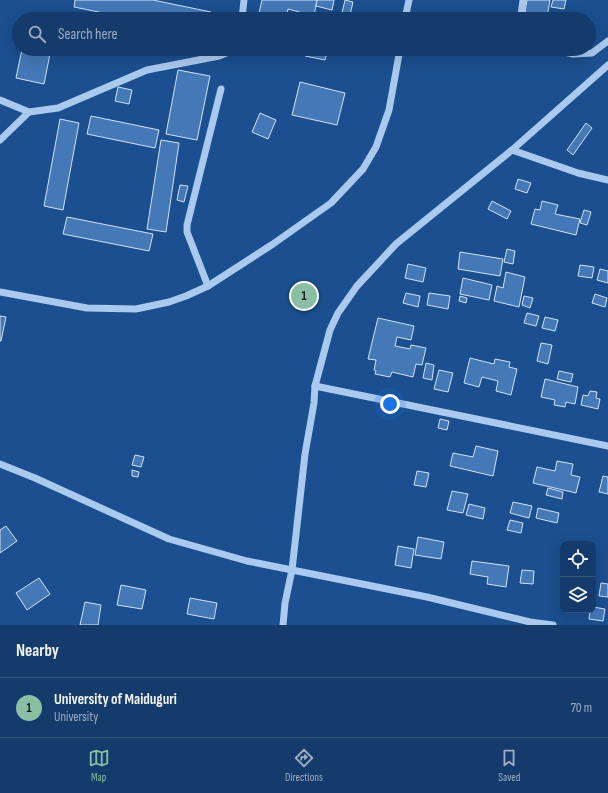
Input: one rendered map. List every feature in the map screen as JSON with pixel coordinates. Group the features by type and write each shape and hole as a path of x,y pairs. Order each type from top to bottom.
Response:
{"street":[{"path":"243,12 244,0"},
{"path":"406,12 409,0"},
{"path":"522,12 524,0"},
{"path":"596,50 608,41"},
{"path":"0,100 29,112 58,108 147,70 219,56"},
{"path":"0,292 87,308 136,309 169,302 208,286 273,244 331,203 363,169 376,147 389,110 399,56"},
{"path":"283,625 285,602 292,570 305,454 314,403 315,386 330,330 338,313 357,286 396,244 512,150 608,66"},
{"path":"208,286 187,232 187,225 221,89"},
{"path":"0,140 29,112"},
{"path":"512,150 578,174 608,180"},
{"path":"315,386 608,446"},
{"path":"0,464 42,481 169,539 247,561 427,597 530,622 553,625"}],"building":[{"path":"75,0 153,0 211,12 99,12 74,7"},
{"path":"262,0 317,0 315,12 299,12 288,9 287,12 259,12"},
{"path":"317,0 334,0 332,10 316,6"},
{"path":"345,0 353,2 351,12 342,12"},
{"path":"527,0 550,0 548,12 525,12"},
{"path":"553,0 566,0 564,9 551,7"},
{"path":"21,56 50,56 44,84 16,78"},
{"path":"305,56 326,56 325,60"},
{"path":"178,70 210,76 197,140 166,134"},
{"path":"300,82 345,93 337,125 292,115"},
{"path":"118,87 132,90 129,104 115,101"},
{"path":"260,113 276,120 268,139 252,132"},
{"path":"91,116 159,130 155,148 87,134"},
{"path":"60,119 79,123 63,210 44,206"},
{"path":"586,123 592,128 573,155 567,150"},
{"path":"161,140 179,143 166,232 147,229"},
{"path":"518,179 531,183 527,193 515,189"},
{"path":"180,185 188,186 184,202 177,200"},
{"path":"492,201 511,211 507,219 488,209"},
{"path":"542,201 558,205 555,214 580,219 576,235 531,224 535,209 540,210"},
{"path":"584,210 591,212 587,225 580,223"},
{"path":"67,217 153,234 149,251 63,234"},
{"path":"507,249 515,251 513,264 504,262"},
{"path":"460,252 503,259 500,276 458,269"},
{"path":"408,264 426,268 423,282 405,278"},
{"path":"580,265 594,267 592,278 578,276"},
{"path":"600,269 608,271 608,283 597,280"},
{"path":"506,272 525,277 519,307 494,301 497,286 503,288"},
{"path":"463,278 492,285 489,300 460,294"},
{"path":"406,293 420,296 418,307 403,303"},
{"path":"429,293 450,296 448,309 427,305"},
{"path":"595,294 607,298 605,307 592,303"},
{"path":"460,296 467,298 466,303 459,301"},
{"path":"524,296 533,298 530,308 522,305"},
{"path":"527,313 539,316 536,326 524,323"},
{"path":"0,316 6,317 1,341 0,341"},
{"path":"545,317 558,320 555,331 542,328"},
{"path":"378,318 414,326 411,340 397,337 395,346 410,349 411,345 426,348 422,365 416,364 413,377 392,372 390,377 375,374 376,371 374,370 376,360 368,359"},
{"path":"541,343 552,345 548,364 537,361"},
{"path":"470,358 494,364 495,359 510,362 509,367 517,369 511,395 496,391 498,381 482,377 479,387 464,383"},
{"path":"426,363 434,365 432,380 423,378"},
{"path":"439,370 453,373 448,392 434,389"},
{"path":"559,371 573,374 571,382 557,379"},
{"path":"545,379 578,387 575,404 566,402 565,407 554,405 555,400 541,397"},
{"path":"590,391 597,392 596,398 600,399 598,409 581,405 583,395 588,396"},
{"path":"440,419 449,421 447,430 438,428"},
{"path":"476,446 498,451 493,476 450,466 453,453 473,457"},
{"path":"135,455 144,457 141,467 132,465"},
{"path":"557,461 573,464 571,475 580,477 576,493 533,483 537,467 555,471"},
{"path":"132,470 139,472 138,477 132,476"},
{"path":"417,471 429,473 426,487 414,485"},
{"path":"603,476 608,477 608,494 599,492"},
{"path":"548,488 563,492 562,499 546,495"},
{"path":"452,491 468,494 463,513 447,510"},
{"path":"513,502 532,506 529,518 510,513"},
{"path":"469,504 485,508 483,519 466,515"},
{"path":"538,508 559,513 557,523 536,518"},
{"path":"510,520 523,523 521,533 507,530"},
{"path":"6,526 17,541 0,553 0,530"},
{"path":"418,537 444,542 441,559 415,555"},
{"path":"398,546 414,549 411,568 395,565"},
{"path":"472,561 509,566 506,587 487,584 488,577 470,574"},
{"path":"522,570 534,571 533,584 520,583"},
{"path":"39,578 50,594 27,610 16,593"},
{"path":"601,583 608,584 608,597 599,596"},
{"path":"121,585 146,590 142,609 117,605"},
{"path":"190,598 217,603 214,619 187,614"},
{"path":"85,602 101,605 98,625 80,625"},
{"path":"596,608 605,609 603,621 589,619 590,613 596,613"}],"place":[{"name":"University of Maiduguri","path":"304,296"}]}
